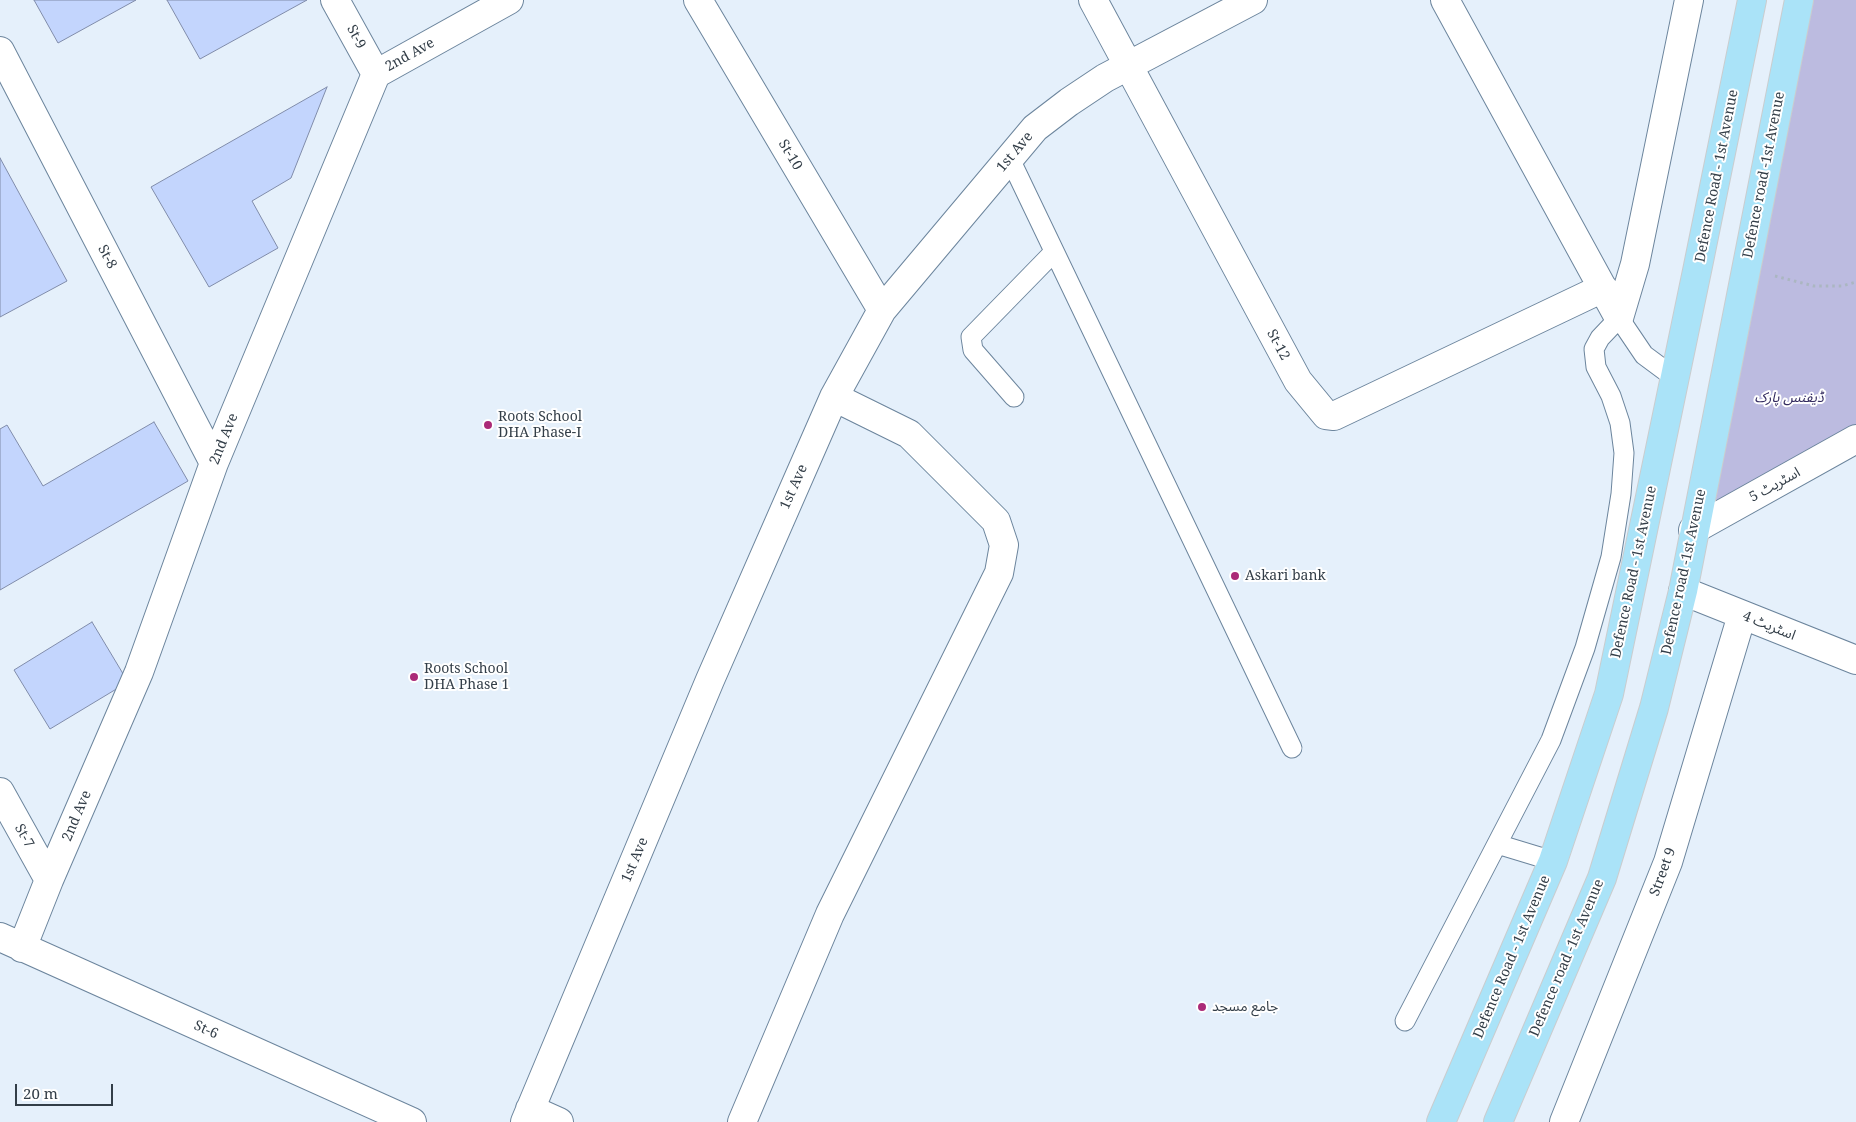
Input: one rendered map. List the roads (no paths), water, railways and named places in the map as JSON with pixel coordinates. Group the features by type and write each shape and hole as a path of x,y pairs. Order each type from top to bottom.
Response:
{"main road":[{"name":"Defence Road - 1st Avenue","path":"1441,1122 1553,861 1608,694 1752,0"},
{"name":"Defence road -1st Avenue","path":"1498,1122 1602,878 1654,708 1682,592 1799,0"}],"street":[{"name":"St-9","path":"336,0 376,74"},
{"path":"457,29 467,0"},
{"name":"2nd Ave","path":"11,942 49,880 139,672 214,463 376,74 508,0"},
{"name":"St-10","path":"698,0 882,310"},
{"name":"St-12","path":"1093,0 1298,381 1326,415 1334,416 1603,288"},
{"name":"1st Ave","path":"527,1116 710,680 834,397 882,310 1035,128 1105,78 1253,0"},
{"path":"1445,0 1619,318"},
{"path":"1619,318 1635,264 1689,0"},
{"name":"St-8","path":"0,51 214,463"},
{"path":"742,1122 830,914 999,573 1004,545 996,521 909,434 834,397"},
{"name":"اسٹریٹ 5","path":"1693,530 1856,439"},
{"name":"اسٹریٹ 4","path":"1682,592 1856,660"},
{"name":"Street 9","path":"1564,1122 1668,862 1742,615"},
{"name":"St-7","path":"0,792 49,880"},
{"name":"St-6","path":"11,942 412,1122"},
{"path":"527,1116 559,1122"}],"lane":[{"path":"1010,159 1292,748"},
{"path":"1014,397 973,350 971,337 1054,252"},
{"path":"1405,1021 1551,740 1585,648 1611,557 1621,494 1624,453 1620,423 1611,396 1596,367 1594,349 1600,338 1619,318 1644,355 1675,378"},
{"path":"1497,844 1553,861"}],"place":[{"name":"Roots School DHA Phase-I","path":"488,425"},
{"name":"Askari bank","path":"1235,576"},
{"name":"Roots School DHA Phase 1","path":"414,677"},
{"name":"جامع مسجد","path":"1202,1007"}],"park label":[{"name":"ڈیفنس پارک","path":"1789,398"}]}
